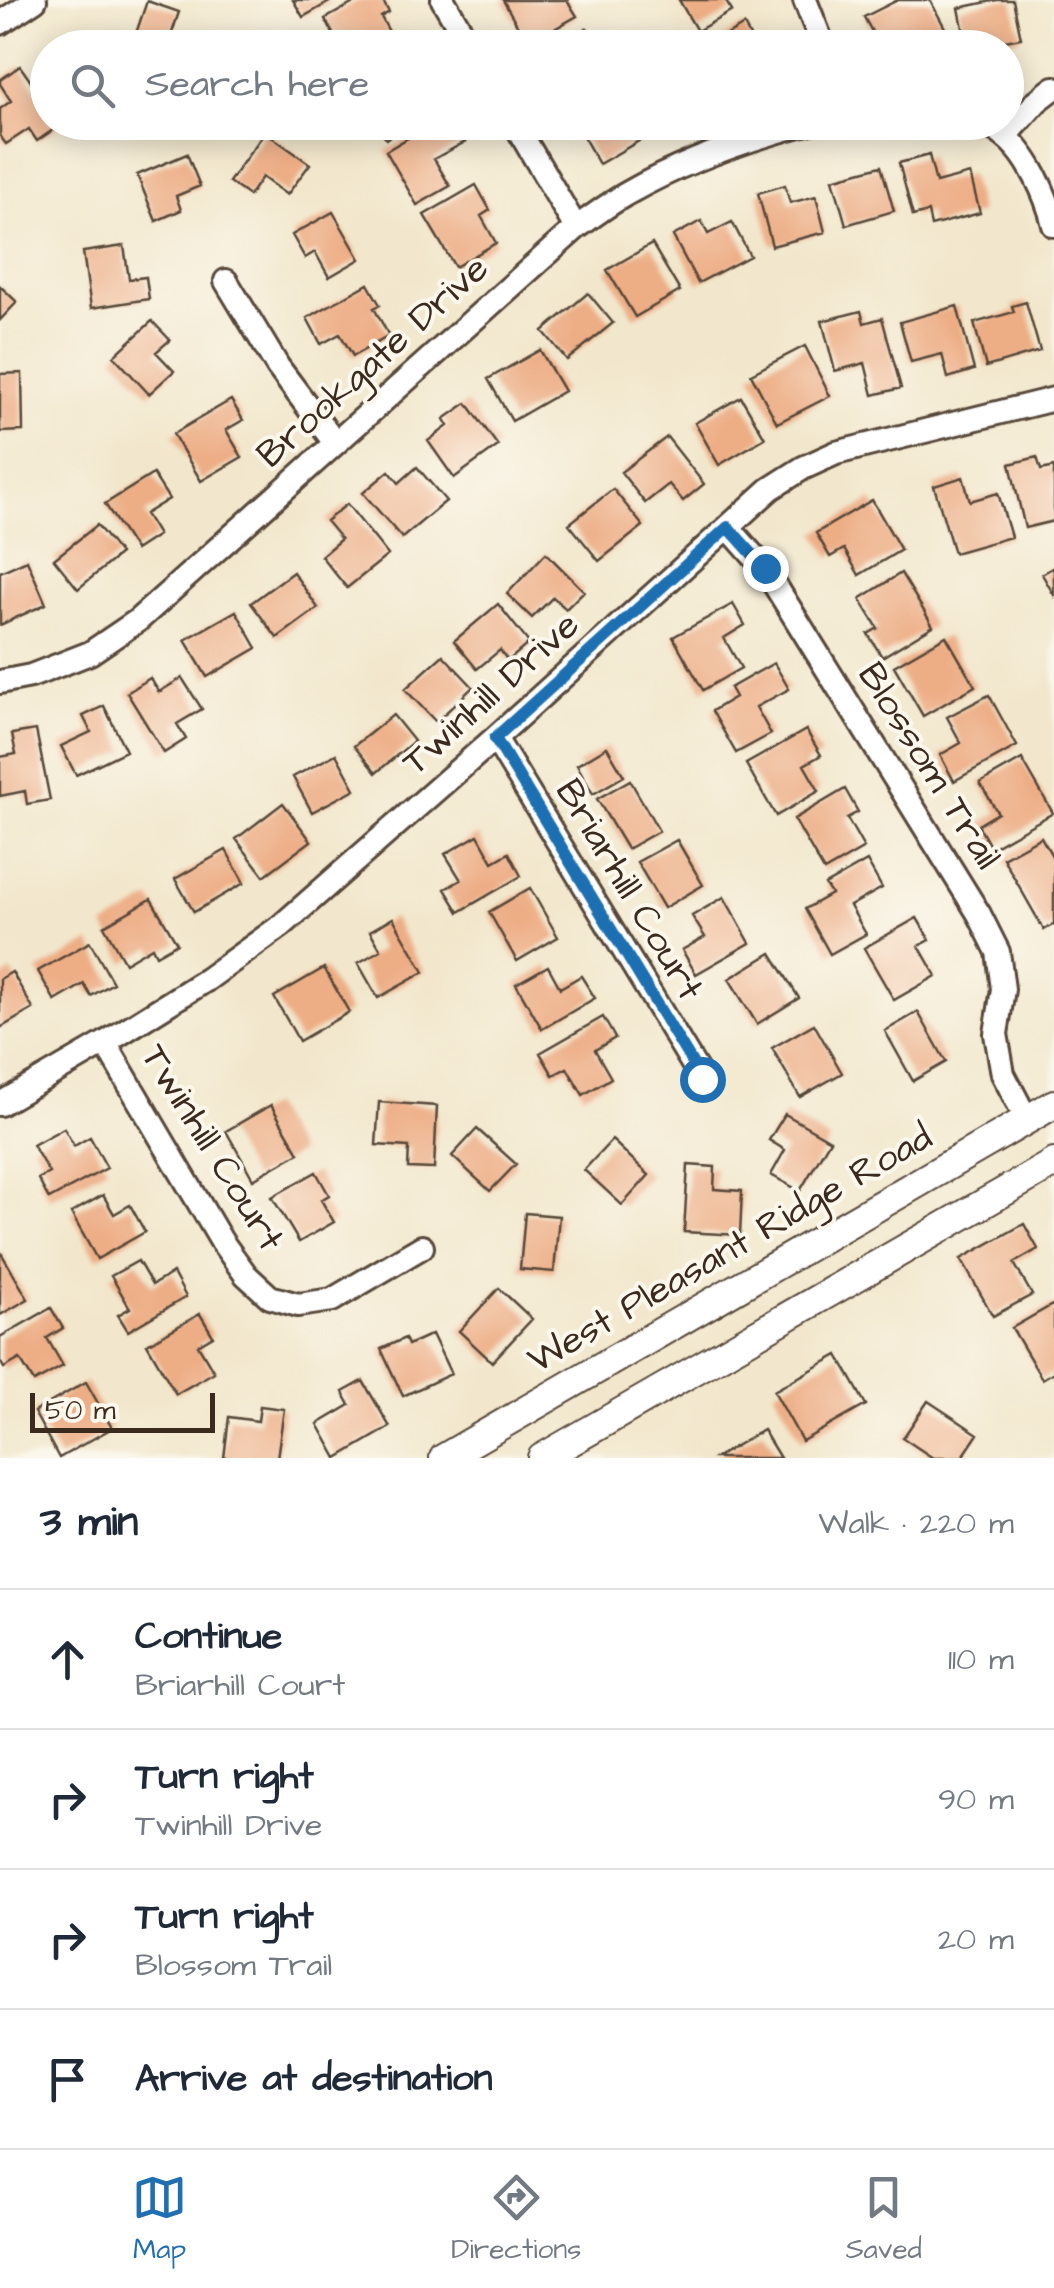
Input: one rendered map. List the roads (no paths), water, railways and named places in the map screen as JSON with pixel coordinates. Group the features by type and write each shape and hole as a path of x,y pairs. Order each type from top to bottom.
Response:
{"street":[{"path":"0,23 35,0"},
{"path":"443,0 460,30"},
{"path":"805,0 817,30"},
{"path":"1024,116 1054,88"},
{"path":"525,140 576,228"},
{"name":"Brookgate Drive","path":"0,682 31,676 90,653 137,621 576,228 627,194 693,160 747,140"},
{"path":"1009,140 1031,168 1054,225"},
{"path":"226,280 278,367 336,442"},
{"name":"Twinhill Drive","path":"0,1104 206,980 282,926 770,490 803,468 836,453 1054,399"},
{"name":"Blossom Trail","path":"728,527 765,568 979,914 998,952 1003,989 996,1034 1003,1074 1026,1120"},
{"name":"Briarhill Court","path":"495,738 702,1079"},
{"name":"Twinhill Court","path":"106,1043 222,1242 246,1275 270,1297 298,1305 332,1300 422,1247"},
{"name":"West Pleasant Ridge Road","path":"444,1458 1054,1104"},
{"path":"542,1458 1053,1166"}]}
